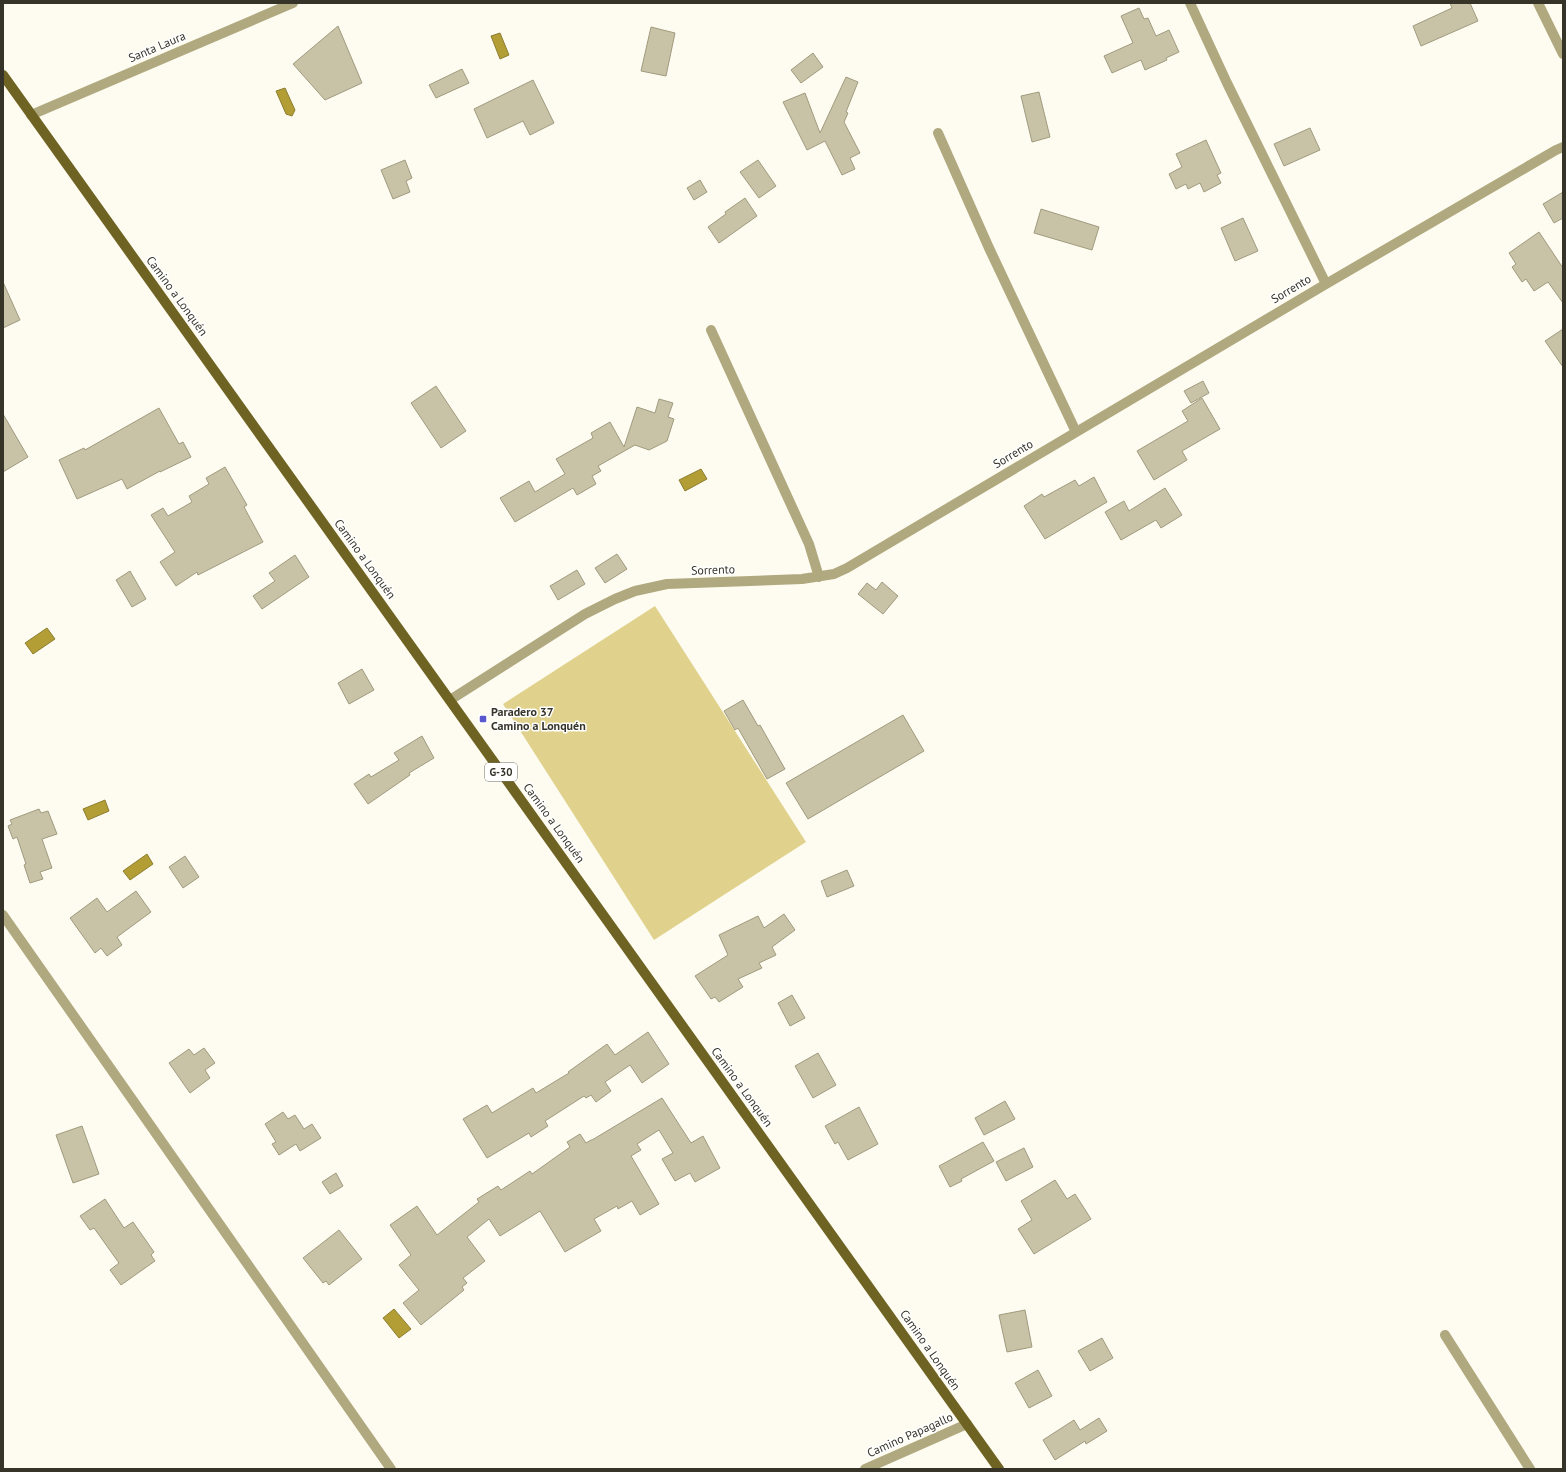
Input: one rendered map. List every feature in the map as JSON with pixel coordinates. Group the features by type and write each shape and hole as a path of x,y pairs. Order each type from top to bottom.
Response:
{"main road":[{"name":"Camino a Lonquén","path":"3,75 999,1469"}],"street":[{"name":"Santa Laura","path":"31,115 293,3"},
{"path":"1190,3 1227,83 1326,284"},
{"path":"1538,3 1563,54"},
{"path":"938,133 986,241 1076,432"},
{"name":"Sorrento","path":"450,700 586,614 615,599 635,591 667,584 819,577 834,574 847,568 1326,284 1563,147"},
{"path":"711,330 810,544 819,577"},
{"path":"3,915 390,1469"},
{"path":"1445,1335 1530,1469"},
{"name":"Camino Papagallo","path":"865,1469 967,1424"}],"shaded area":[{"path":"500,33 509,55 500,59 491,36"},
{"path":"285,88 295,110 292,116 286,114 276,91"},
{"path":"701,469 707,479 685,491 679,480"},
{"path":"655,606 806,842 654,940 503,704"},
{"path":"47,628 55,639 33,654 25,643"},
{"path":"105,800 109,811 88,820 83,809"},
{"path":"147,854 153,864 130,880 123,871"},
{"path":"394,1309 411,1329 399,1338 383,1318"}],"building":[{"path":"1450,3 1470,3 1478,21 1421,46 1413,26 1452,8"},
{"path":"1139,8 1144,19 1148,18 1156,36 1169,30 1179,52 1166,58 1167,60 1145,70 1141,60 1112,73 1104,56 1133,43 1121,16"},
{"path":"338,26 362,83 325,100 293,64"},
{"path":"651,27 675,33 666,76 641,71"},
{"path":"813,53 823,67 801,83 791,70"},
{"path":"462,69 469,83 436,98 429,85"},
{"path":"846,77 858,82 846,112 848,113 844,122 860,153 850,158 855,169 842,175 825,141 807,150 783,102 805,93 820,133"},
{"path":"533,80 554,123 530,135 523,121 487,138 474,109"},
{"path":"1039,92 1050,137 1032,142 1021,96"},
{"path":"1310,128 1320,150 1284,166 1274,144"},
{"path":"1206,140 1221,173 1217,175 1221,183 1204,192 1200,183 1188,189 1186,184 1176,189 1169,174 1182,167 1176,154"},
{"path":"405,160 412,178 406,181 410,192 393,199 381,170"},
{"path":"758,160 776,186 759,198 740,172"},
{"path":"700,180 707,192 694,200 687,188"},
{"path":"1563,192 1563,218 1554,223 1543,204"},
{"path":"745,198 757,216 719,243 708,227 726,214 725,212"},
{"path":"1041,209 1099,227 1092,250 1034,233"},
{"path":"1243,218 1258,251 1235,261 1221,228"},
{"path":"1539,232 1563,268 1563,303 1548,282 1534,291 1526,279 1522,282 1512,267 1516,264 1509,253"},
{"path":"3,282 20,320 3,328"},
{"path":"1563,329 1563,367 1545,341"},
{"path":"1203,381 1209,393 1191,403 1184,391"},
{"path":"436,386 466,431 441,448 411,403"},
{"path":"1202,398 1220,429 1182,451 1187,460 1154,480 1137,451 1188,421 1182,411"},
{"path":"659,399 673,403 668,417 674,419 667,441 649,450 635,445 598,466 601,471 592,476 596,484 577,495 573,488 515,522 500,498 529,481 535,492 565,474 556,459 593,438 591,433 610,422 624,447 637,407 655,413"},
{"path":"159,408 179,444 183,442 191,457 160,471 127,489 122,479 77,499 59,460 84,448 85,450"},
{"path":"3,414 28,457 3,472"},
{"path":"225,467 247,505 244,507 263,542 198,575 197,572 176,586 160,562 175,552 151,515 163,508 168,516 192,502 189,496 209,484 206,478"},
{"path":"1094,477 1107,502 1045,539 1024,506 1042,494 1044,497 1075,480 1079,486"},
{"path":"1165,488 1182,515 1161,528 1156,520 1121,540 1105,512 1124,501 1129,511"},
{"path":"617,554 627,569 605,583 595,568"},
{"path":"295,555 309,577 262,609 253,596 275,581 269,573"},
{"path":"577,570 585,584 558,600 550,586"},
{"path":"130,571 146,599 132,607 116,580"},
{"path":"882,582 898,596 883,614 858,594 867,583 876,590"},
{"path":"362,669 374,690 349,704 338,683"},
{"path":"743,700 758,726 760,725 785,769 767,779 738,728 735,730 724,711"},
{"path":"903,715 924,751 808,819 786,783"},
{"path":"422,736 434,758 409,773 410,775 368,804 354,784 369,774 371,777 399,760 394,753"},
{"path":"39,809 41,813 48,811 57,834 42,839 52,868 40,872 43,879 30,883 24,865 26,864 17,837 13,839 8,826 12,824 10,820"},
{"path":"185,856 199,877 183,888 169,867"},
{"path":"847,870 854,886 827,897 821,881"},
{"path":"136,891 151,912 117,937 122,945 107,956 101,948 95,953 70,918 97,898 107,912"},
{"path":"784,914 795,930 772,947 776,955 759,963 762,968 738,979 743,987 719,1002 715,997 711,999 695,976 728,955 719,935 758,916 764,928"},
{"path":"792,995 805,1018 790,1026 778,1003"},
{"path":"648,1032 669,1064 642,1083 630,1065 605,1082 611,1091 596,1102 591,1095 586,1098 584,1096 545,1121 548,1126 531,1137 529,1133 487,1158 463,1119 487,1105 492,1113 533,1088 536,1093 569,1073 568,1072 607,1044 615,1055"},
{"path":"204,1048 215,1063 205,1070 210,1078 190,1093 169,1063 189,1049 194,1055"},
{"path":"818,1053 836,1085 813,1098 795,1066"},
{"path":"662,1098 691,1143 703,1136 720,1168 695,1182 690,1173 675,1181 662,1159 673,1153 659,1130 637,1144 641,1150 631,1156 659,1204 640,1215 632,1201 618,1209 617,1206 594,1219 601,1231 565,1252 540,1211 500,1236 489,1219 467,1237 485,1261 463,1278 467,1283 462,1287 464,1290 421,1325 403,1303 419,1290 399,1265 411,1255 390,1225 417,1206 437,1235 479,1202 477,1199 498,1186 501,1190 530,1171 532,1174 570,1147 567,1142 580,1134 586,1143"},
{"path":"1005,1101 1015,1119 984,1135 975,1118"},
{"path":"859,1107 878,1144 848,1160 838,1142 835,1144 825,1126"},
{"path":"283,1112 288,1119 295,1115 304,1129 312,1124 321,1138 300,1151 296,1144 279,1155 272,1144 276,1142 265,1124"},
{"path":"82,1126 99,1174 73,1183 56,1135"},
{"path":"983,1142 994,1161 961,1179 962,1181 950,1187 939,1166"},
{"path":"1024,1148 1033,1167 1006,1181 996,1162"},
{"path":"336,1173 343,1186 330,1194 322,1182"},
{"path":"1055,1180 1067,1199 1075,1194 1091,1219 1034,1254 1018,1229 1032,1220 1021,1201"},
{"path":"105,1199 124,1228 133,1222 154,1252 151,1255 155,1261 121,1285 110,1270 119,1263 94,1228 90,1230 80,1216"},
{"path":"339,1230 362,1259 329,1285 326,1281 323,1283 303,1258"},
{"path":"1025,1310 1032,1347 1007,1352 999,1315"},
{"path":"1102,1338 1113,1358 1090,1371 1078,1351"},
{"path":"1038,1370 1052,1396 1029,1408 1015,1383"},
{"path":"1099,1418 1107,1431 1086,1444 1085,1441 1055,1460 1043,1440 1074,1420 1080,1430"}],"place":[{"name":"Paradero 37 Camino a Lonquén","path":"483,719"}]}
